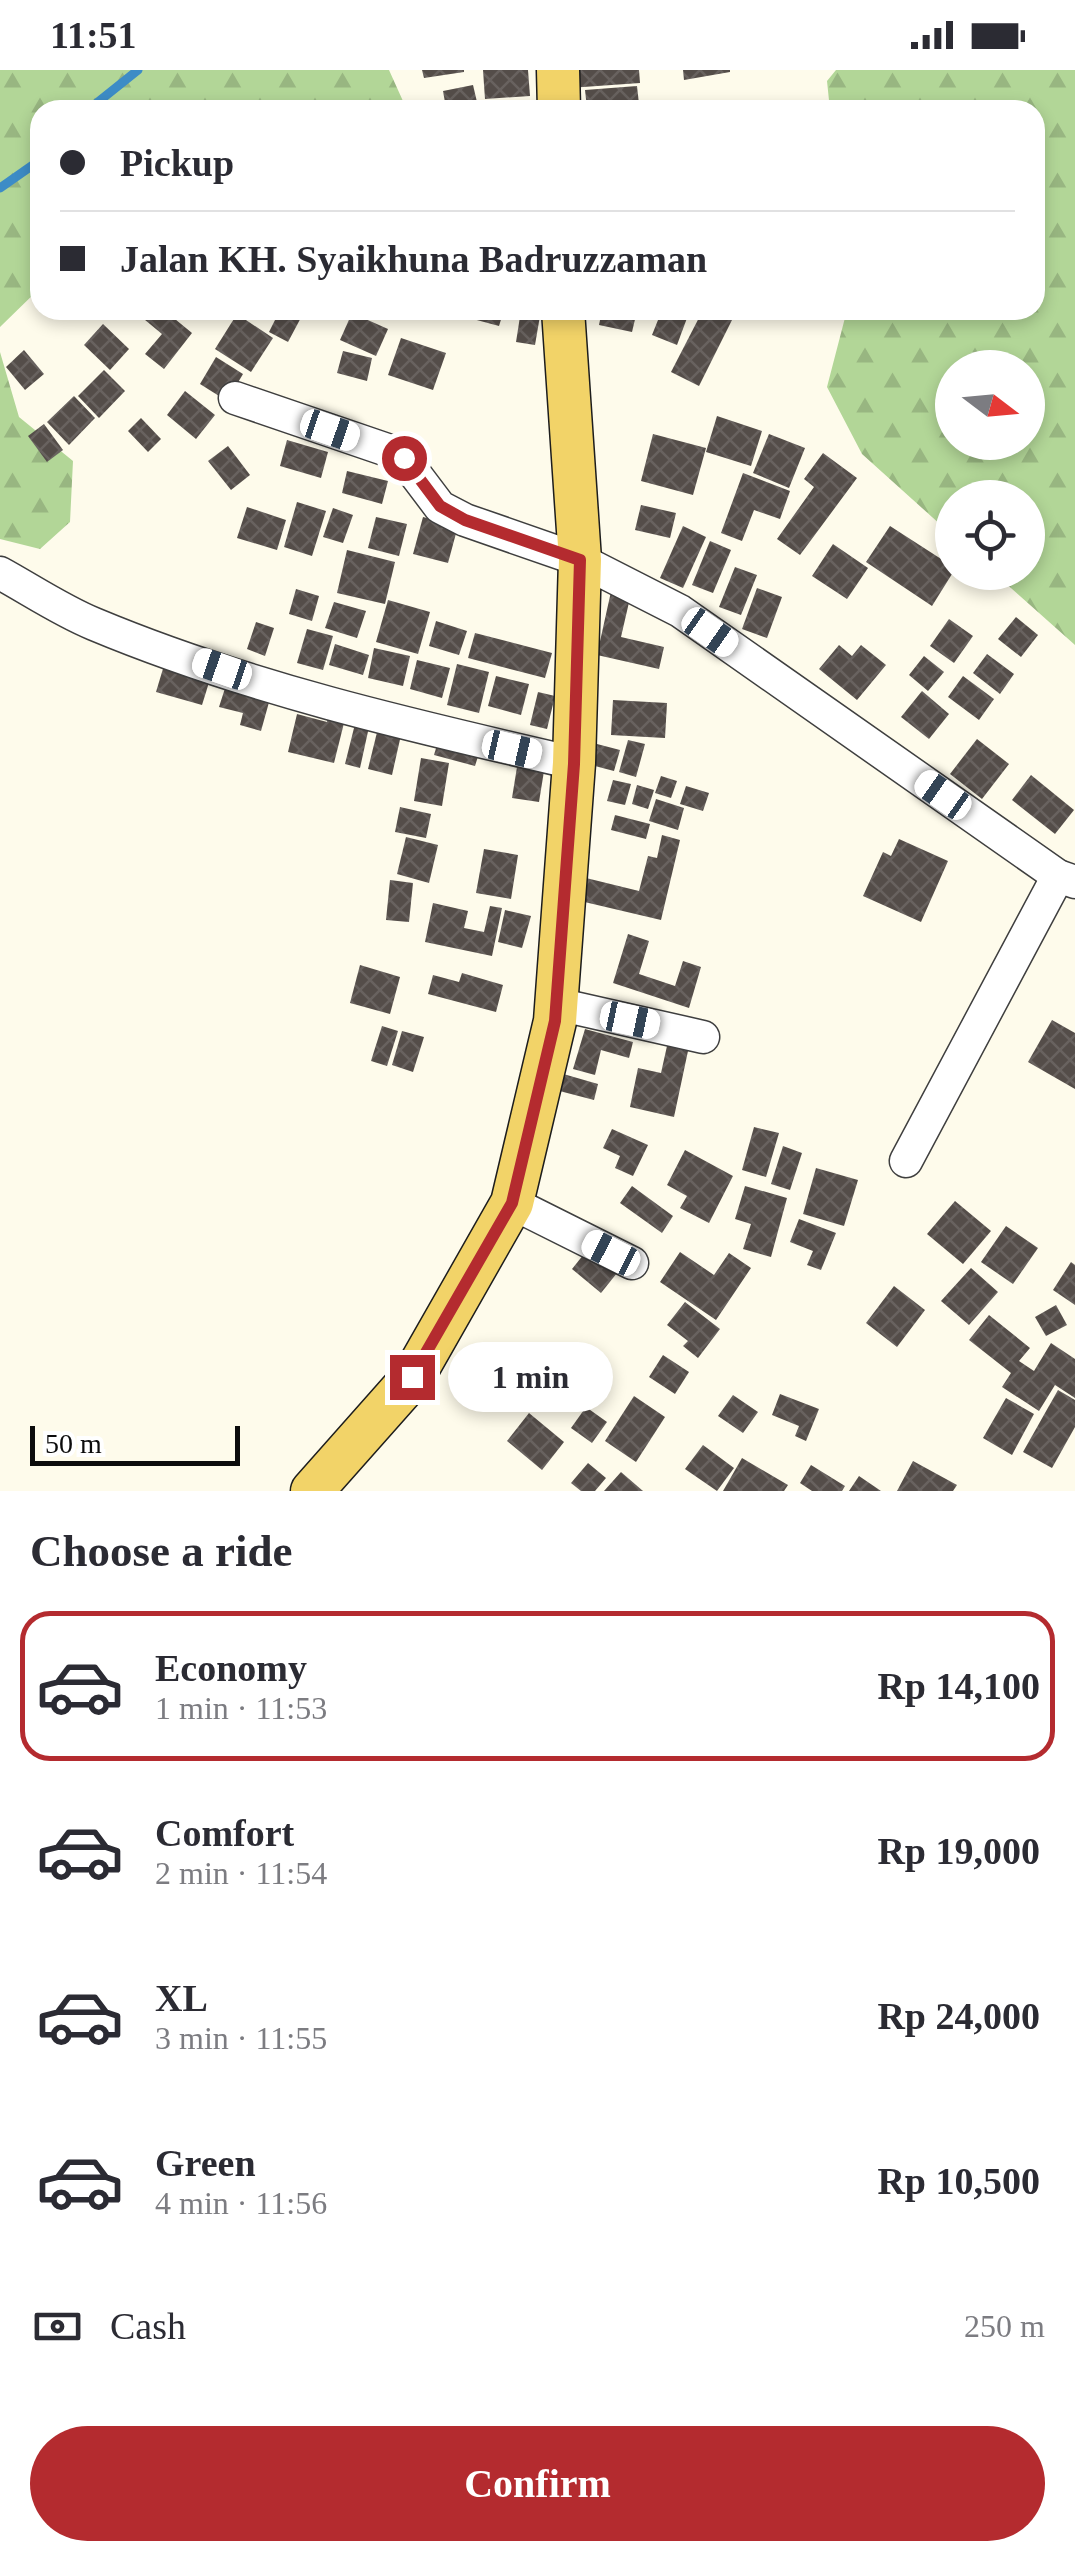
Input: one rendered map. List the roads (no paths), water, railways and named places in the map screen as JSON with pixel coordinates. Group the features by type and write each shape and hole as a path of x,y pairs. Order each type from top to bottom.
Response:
{"main road":[{"path":"312,1491 412,1377 512,1203 557,1004 574,764 580,560 564,320"}],"street":[{"path":"235,398 394,452 404,458 440,506 465,520 580,560 680,611 1066,879 906,1161"},
{"path":"0,572 92,623 222,669 312,697 574,764"},
{"path":"557,1004 703,1036"},
{"path":"512,1203 632,1264"}],"waterway":[{"path":"100,100 138,70"},
{"path":"0,188 30,167"}]}
